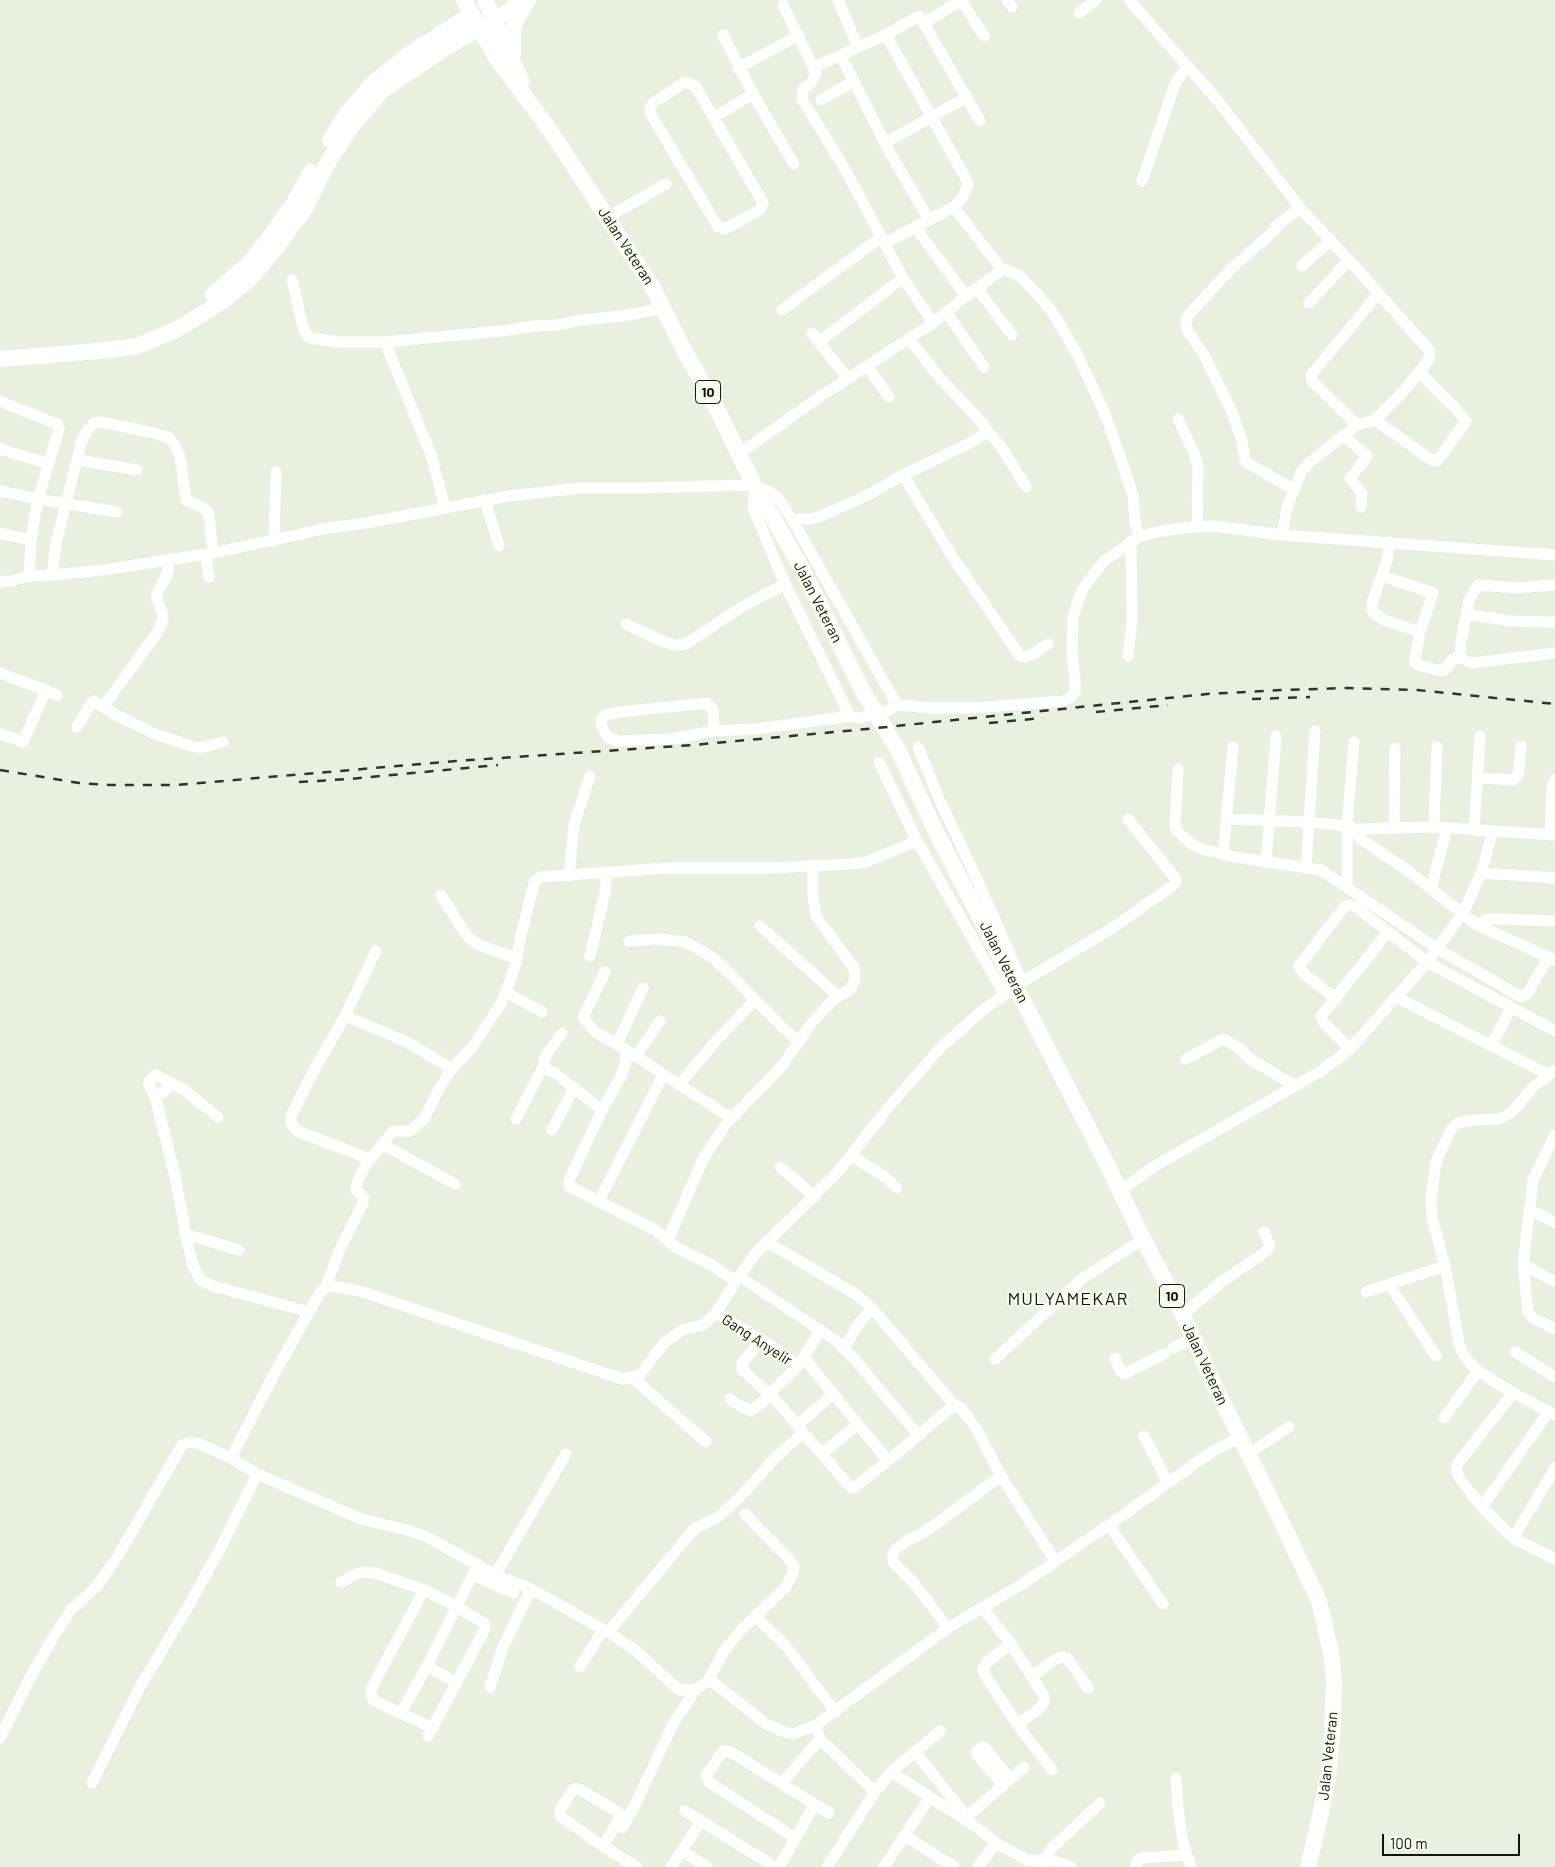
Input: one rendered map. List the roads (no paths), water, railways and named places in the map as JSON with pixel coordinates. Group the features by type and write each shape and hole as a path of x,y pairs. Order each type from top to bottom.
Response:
{"highway":[{"path":"445,40 454,13 455,0"},
{"path":"513,61 514,22 528,0"},
{"name":"Jalan Veteran","path":"492,7 530,103"},
{"path":"0,359 136,346 178,329 223,300 254,276 277,247 306,207 327,164 354,122 383,90 445,40 472,14"},
{"name":"Jalan Veteran","path":"472,14 495,56 530,103 644,271 685,352 711,398 755,487 801,567 864,693 898,752 1014,988 1041,1034 1182,1314 1192,1339 1319,1601 1331,1650 1334,1683 1329,1771 1308,1867"},
{"path":"0,349 96,342 133,337 175,318 214,294 248,264 295,201 318,158 345,116 375,81 411,53 445,40 472,45 495,56"}],"main road":[{"path":"472,14 523,0"}],"street":[{"path":"838,0 858,47"},
{"path":"923,24 961,0 984,36"},
{"path":"1079,13 1096,0"},
{"path":"1129,0 1218,102 1300,208 1350,260 1430,352 1429,359 1419,372 1375,420 1357,425 1305,467 1293,489 1282,535"},
{"path":"783,6 816,73 814,78 803,89 802,99 846,170 902,278 934,323"},
{"path":"814,67 886,35 917,17 922,18 923,24 980,121"},
{"path":"723,35 752,94 794,164"},
{"path":"738,68 798,35"},
{"path":"782,310 883,240 916,228 954,207 964,197 968,185 965,178 886,35"},
{"path":"841,56 929,220"},
{"path":"1142,181 1175,84 1183,72 1189,68"},
{"path":"822,100 854,81"},
{"path":"685,82 697,89 713,118 763,203 760,209 724,229 718,228 653,119 650,108 653,103 685,82"},
{"path":"713,118 752,94"},
{"path":"886,143 967,97"},
{"path":"608,217 666,184"},
{"path":"954,207 1002,270 1021,277 1053,313 1077,354 1105,414 1133,496 1135,539 1132,621 1128,656"},
{"path":"1293,489 1245,460 1242,441 1232,412 1204,355 1187,330 1186,322 1188,314 1231,269 1276,229 1276,226 1300,208"},
{"path":"916,228 966,296"},
{"path":"1302,266 1331,240"},
{"path":"1309,303 1350,260"},
{"path":"739,454 847,378 934,323 966,296 1002,270"},
{"path":"847,378 815,337 902,278"},
{"path":"292,280 304,331 310,338 339,342 385,342 558,325 581,320 630,315 663,308"},
{"path":"977,288 1012,335"},
{"path":"1357,425 1312,381 1311,377 1312,373 1338,340 1379,293"},
{"path":"947,313 984,367"},
{"path":"909,339 939,377 975,415 1002,448 1026,487"},
{"path":"385,342 431,455 445,507"},
{"path":"867,366 889,397"},
{"path":"1375,420 1433,462 1438,460 1466,420 1419,372"},
{"path":"0,401 57,424 59,432 38,499 31,540 30,576"},
{"path":"1178,419 1194,453 1198,467 1197,527"},
{"path":"52,575 56,543 84,436 90,426 101,422 168,437 174,444 180,456 186,500 204,508 209,514 209,578"},
{"path":"792,519 810,519 819,516 868,494 903,474 968,444 988,432"},
{"path":"1343,435 1367,456 1350,479 1362,492 1361,506"},
{"path":"0,449 49,464"},
{"path":"78,460 137,470"},
{"path":"274,541 276,472"},
{"path":"903,474 950,553 1020,656 1024,657 1033,654 1048,644"},
{"path":"0,582 30,576 103,570 210,554 328,528 366,523 509,496 581,488 748,485 769,491 777,497 792,519 897,705"},
{"path":"755,487 753,508 785,584 850,716"},
{"path":"0,491 117,512"},
{"path":"485,500 499,546"},
{"path":"714,731 712,708 707,703 619,712 605,716 601,720 601,725 608,738 618,741 672,739 714,731 756,729 850,716 859,718 887,711 897,705 930,708 973,708 1063,701 1070,698 1076,691 1072,632 1073,618 1079,598 1099,566 1135,539 1156,532 1214,526 1282,535 1555,555"},
{"path":"0,533 31,540"},
{"path":"1390,542 1387,560 1372,603 1372,611 1384,620 1420,632"},
{"path":"103,707 157,633 163,620 157,593 167,575 169,560"},
{"path":"1382,576 1433,593 1420,632 1415,658 1415,662 1418,665 1436,670 1445,670 1453,659 1460,658 1472,663 1555,653"},
{"path":"626,624 664,642 686,644 740,608 785,584"},
{"path":"1460,658 1469,600 1478,585 1515,588 1555,585"},
{"path":"1466,614 1510,621 1555,622"},
{"path":"0,672 51,692 23,742 0,734"},
{"path":"77,727 94,701 116,715 155,734 188,745 200,748 223,742"},
{"path":"1306,867 1315,731"},
{"path":"1266,862 1276,736"},
{"path":"1474,830 1480,737"},
{"path":"1347,886 1352,827 1354,742"},
{"path":"1477,778 1514,780 1518,775 1521,746"},
{"path":"1223,854 1233,747"},
{"path":"1434,827 1437,747"},
{"path":"918,748 940,801 980,885 1014,988"},
{"path":"1394,828 1395,748"},
{"path":"880,762 917,841 1014,988"},
{"path":"1178,769 1175,826 1177,831 1188,842 1199,848 1223,854 1321,870 1438,949 1521,997 1527,994 1552,959 1478,925 1407,870 1361,839 1352,827"},
{"path":"569,872 572,834 590,776"},
{"path":"1226,819 1309,822 1352,827 1434,827 1552,835 1552,786 1555,780"},
{"path":"231,1458 272,1378 321,1291 326,1287 333,1286 364,1292 622,1378 639,1376 668,1340 682,1330 703,1325 716,1313 753,1257 766,1242 815,1196 852,1156 886,1109 933,1055 957,1032 1014,988 1110,929 1175,884 1175,878 1128,819"},
{"path":"1431,890 1447,828"},
{"path":"1120,1191 1155,1166 1320,1071 1350,1049 1438,949 1463,913 1482,873 1493,830"},
{"path":"326,1287 340,1249 363,1203 364,1198 357,1191 357,1180 370,1159 393,1131 410,1131 424,1119 435,1096 452,1069 473,1046 500,1005 516,958 535,881 540,877 569,872 607,872 667,868 813,866 866,862 917,841"},
{"path":"668,1240 703,1159 731,1118 776,1073 810,1025 838,996 850,989 854,983 854,968 816,916 813,866"},
{"path":"590,956 605,893 607,872"},
{"path":"1482,873 1555,878"},
{"path":"441,895 467,936 478,946 516,958"},
{"path":"1336,999 1303,973 1299,966 1345,906 1349,905 1356,908 1427,962 1555,1031"},
{"path":"1478,925 1488,919 1555,921"},
{"path":"760,926 838,996"},
{"path":"1350,1049 1322,1019 1324,1011 1336,999 1388,932"},
{"path":"630,941 658,939 685,942 713,958 799,1041"},
{"path":"370,1159 297,1131 290,1123 291,1116 313,1072 345,1016 376,951"},
{"path":"605,972 583,1017 594,1031 622,1047 731,1118"},
{"path":"643,988 622,1047 626,1062 621,1076 602,1110 569,1184 572,1188 656,1230 677,1248 738,1279 835,1340 862,1368 918,1435"},
{"path":"506,992 542,1012"},
{"path":"1396,997 1491,1046 1551,1072 1533,1086 1512,1112 1499,1118 1458,1123 1450,1129 1436,1162 1431,1200 1432,1218 1445,1266 1459,1343 1467,1360 1478,1371 1513,1393 1552,1413 1482,1507"},
{"path":"679,1085 714,1043 755,1000"},
{"path":"1491,1046 1511,1008"},
{"path":"345,1016 407,1042 452,1069"},
{"path":"636,1056 660,1021"},
{"path":"516,1119 543,1067 546,1054 562,1033"},
{"path":"1186,1059 1223,1039 1239,1048 1250,1059 1295,1086"},
{"path":"543,1067 602,1110"},
{"path":"218,1117 183,1089 159,1075 152,1076 149,1081 155,1096 175,1176 185,1234 193,1265 200,1280 213,1286 309,1312"},
{"path":"599,1201 663,1075"},
{"path":"155,1096 164,1092 170,1083"},
{"path":"552,1130 574,1088"},
{"path":"1555,1135 1533,1180 1523,1264 1528,1312 1533,1318 1555,1329"},
{"path":"382,1144 455,1184"},
{"path":"852,1156 885,1177 897,1188"},
{"path":"780,1167 815,1196"},
{"path":"1529,1209 1555,1223"},
{"path":"1182,1314 1221,1282 1267,1251 1270,1245 1264,1232"},
{"path":"185,1234 239,1250"},
{"path":"995,1359 1082,1279 1143,1238"},
{"path":"766,1242 854,1294 872,1308 954,1405 960,1407 976,1428 1001,1476 1055,1561"},
{"path":"1523,1264 1555,1282"},
{"path":"1366,1292 1445,1266"},
{"path":"1389,1284 1436,1356"},
{"path":"843,1349 860,1322 872,1308"},
{"name":"Gang Anyelir","path":"716,1313 801,1362 833,1394 888,1461"},
{"path":"730,1399 751,1411 770,1395 801,1362 821,1330"},
{"path":"1115,1358 1121,1372 1124,1374 1192,1339"},
{"path":"760,1340 742,1364 743,1371 770,1395 801,1429 845,1483 853,1488 954,1405"},
{"path":"1515,1352 1555,1377"},
{"path":"1444,1418 1478,1371"},
{"path":"633,1378 706,1442"},
{"path":"1513,1393 1457,1464 1457,1472 1460,1479 1482,1507 1513,1538 1553,1554"},
{"path":"580,1667 605,1631 691,1533 696,1528 718,1518 739,1498 833,1394"},
{"path":"822,1454 858,1424"},
{"path":"1248,1454 1289,1428"},
{"path":"1144,1436 1168,1483"},
{"path":"708,1681 714,1683 765,1723 781,1731 793,1734 816,1725 948,1628 1019,1586 1210,1453 1240,1437"},
{"path":"0,1738 31,1676 54,1636 71,1610 96,1587 118,1556 182,1445 191,1442 231,1458 257,1474 361,1518 429,1538 495,1574 531,1589 605,1631 636,1652 679,1690 696,1689"},
{"path":"495,1574 566,1454"},
{"path":"1513,1538 1555,1468"},
{"path":"92,1783 140,1687 189,1605 257,1474"},
{"path":"948,1628 914,1583 892,1559 897,1548 925,1532 1001,1476"},
{"path":"613,1830 618,1831 621,1829 638,1799 673,1724 696,1689 708,1681 724,1651 742,1629 786,1587 794,1573 794,1566 745,1514"},
{"path":"1109,1525 1163,1604"},
{"path":"400,1713 427,1666 478,1564"},
{"path":"340,1582 361,1572 367,1572 424,1590 456,1606 482,1622 485,1626 430,1732 400,1713 374,1701 371,1694 371,1689 424,1590"},
{"path":"473,1575 513,1593"},
{"path":"490,1687 503,1647 531,1589"},
{"path":"982,1608 1011,1644 1044,1696 1044,1702 1038,1710 1017,1724"},
{"path":"756,1616 786,1646 835,1712"},
{"path":"1011,1644 987,1662 983,1672 1017,1724 1052,1770"},
{"path":"1032,1676 1056,1659 1064,1657 1067,1658 1088,1688"},
{"path":"427,1666 457,1683"},
{"path":"816,1725 820,1739 874,1792"},
{"path":"827,1867 874,1792 891,1772 940,1731"},
{"path":"782,1783 820,1739"},
{"path":"795,1838 709,1782 706,1777 722,1751 727,1750 829,1813"},
{"path":"915,1752 970,1820 996,1843 1027,1860 1071,1867"},
{"path":"970,1820 1024,1767"},
{"path":"891,1772 930,1798 970,1820"},
{"path":"1176,1778 1183,1842 1191,1867"},
{"path":"603,1846 620,1817 618,1812 579,1789 573,1789 559,1815 603,1846 636,1867"},
{"path":"884,1867 930,1798"},
{"path":"1044,1862 1052,1849 1100,1803"},
{"path":"685,1810 777,1867 815,1804"},
{"path":"671,1867 701,1821"},
{"path":"904,1835 954,1867"},
{"path":"978,1867 996,1843"},
{"path":"682,1851 707,1867"},
{"path":"1136,1867 1136,1862 1141,1858 1187,1855"}],"railway":[{"path":"0,770 79,783 176,785 456,761 693,745 1207,694 1281,690 1348,688 1417,690 1555,704"},
{"path":"1252,699 1310,697"},
{"path":"1096,712 1168,705"},
{"path":"989,723 1043,718"},
{"path":"299,782 498,765"}],"district":[{"name":"MULYAMEKAR","path":"1068,1299"}]}
